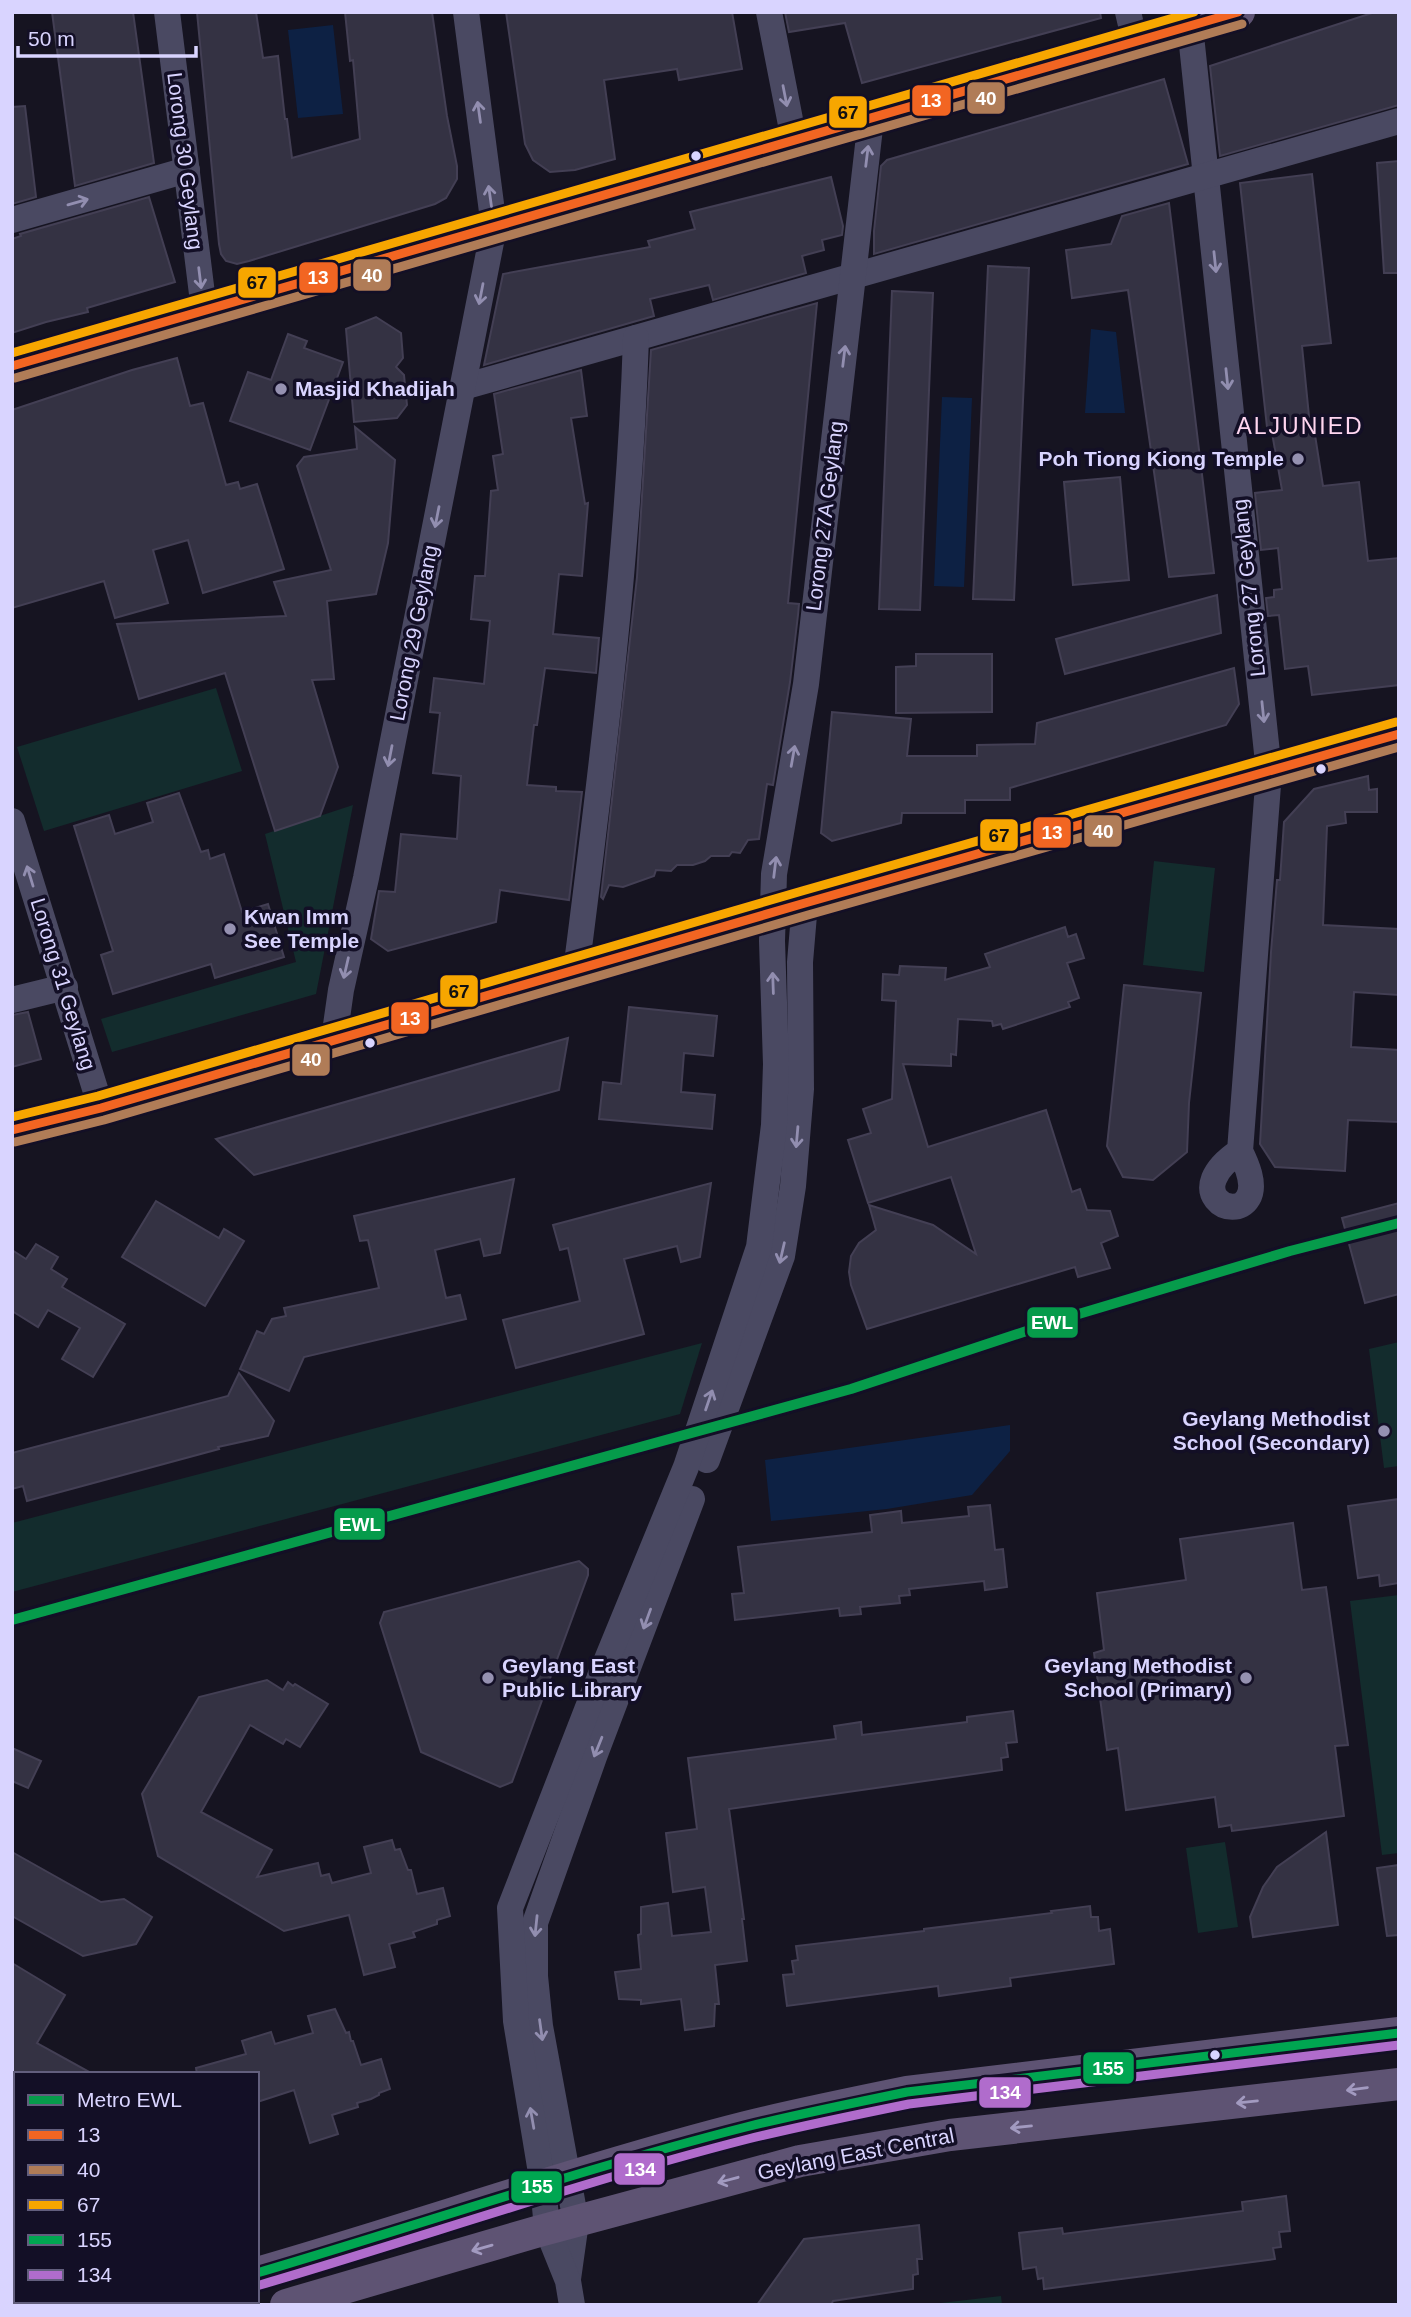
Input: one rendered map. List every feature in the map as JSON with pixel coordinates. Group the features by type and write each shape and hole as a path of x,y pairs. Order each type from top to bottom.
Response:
{"main road":[{"path":"12,366 871,119 1132,27 1190,26 1239,12"},
{"path":"12,1130 102,1108 772,912 1399,734"},
{"path":"259,2272 556,2181 744,2128 907,2092 1399,2032"},
{"name":"Geylang East Central","path":"286,2305 562,2225 800,2161 914,2140 1399,2084"}],"street":[{"name":"Lorong 30 Geylang","path":"167,12 204,310"},
{"name":"Lorong 29 Geylang","path":"334,1040 341,990 369,864 495,227 466,12"},
{"path":"769,12 794,140"},
{"name":"Lorong 27 Geylang","path":"1190,26 1269,772 1240,1151"},
{"name":"Lorong 27A Geylang","path":"556,2181 516,2021 510,1908 686,1467 759,1247 774,1125 774,874 806,684 871,119"},
{"path":"463,387 1399,121"},
{"path":"12,220 187,170"},
{"path":"576,971 616,626 636,338"},
{"name":"Lorong 31 Geylang","path":"12,821 102,1108"},
{"path":"570,2293 535,1976 535,1923 594,1757 782,1256 793,1186 801,1089 800,962 804,903"},
{"path":"12,1000 65,987"}],"green space":[{"path":"216,688 242,771 44,831 17,747"},
{"path":"353,805 316,994 112,1052 101,1019 296,962 265,834"},
{"path":"1154,861 1215,868 1204,972 1143,965"},
{"path":"1399,1342 1399,1466 1384,1468 1369,1349"},
{"path":"702,1343 680,1414 12,1592 12,1523"},
{"path":"1399,1595 1399,1853 1382,1855 1350,1601"},
{"path":"1225,1842 1238,1927 1198,1933 1186,1848"},
{"path":"1001,2296 1002,2305 932,2305 932,2304"}],"water":[{"path":"333,25 343,114 298,118 288,30"},
{"path":"1091,329 1116,332 1125,413 1085,413"},
{"path":"942,397 972,398 964,587 934,586"},
{"path":"1010,1425 1010,1451 972,1495 887,1509 771,1521 765,1460"}],"building":[{"path":"52,12 133,12 154,163 75,186"},
{"path":"197,12 256,12 263,58 278,56 292,158 360,139 353,60 350,61 345,12 432,12 457,166 457,179 446,198 435,204 249,261 237,264 226,261 219,244"},
{"path":"506,12 732,12 742,69 679,80 677,69 604,80 615,159 575,170 550,172 533,160 525,144"},
{"path":"785,12 1100,12 1101,18 862,83 845,23 789,32"},
{"path":"1375,12 1399,12 1399,105 1220,156 1210,66"},
{"path":"1164,79 1188,164 874,254 881,166 887,160"},
{"path":"25,106 36,197 12,204 12,107"},
{"path":"1399,161 1399,273 1384,273 1377,163"},
{"path":"1312,174 1331,343 1302,346 1311,436 1315,435 1323,486 1359,482 1368,561 1399,558 1399,685 1312,695 1308,666 1285,669 1279,615 1268,616 1266,598 1274,597 1274,590 1282,589 1278,548 1261,550 1255,493 1282,490 1271,427 1267,427 1240,183"},
{"path":"831,177 843,226 842,235 822,240 824,250 802,256 806,273 713,300 709,285 650,299 654,316 484,365 503,274 650,247 648,241 695,229 690,212"},
{"path":"149,197 175,282 87,308 88,312 12,333 12,239 21,236 20,234"},
{"path":"1169,203 1214,573 1169,577 1128,290 1072,298 1066,250 1111,244 1122,216"},
{"path":"988,266 1029,268 1014,600 973,599"},
{"path":"892,291 933,293 920,610 879,609"},
{"path":"817,303 788,603 799,604 798,615 773,785 767,784 759,839 748,840 740,853 711,856 693,865 677,865 671,871 656,870 654,876 623,887 609,885 603,899 601,897 637,577 651,350"},
{"path":"376,317 401,333 403,358 396,367 404,375 407,405 397,418 354,422 346,329"},
{"name":"Masjid Khadijah","path":"288,334 307,341 304,348 343,362 310,450 230,421 248,372 271,380"},
{"path":"177,358 190,406 203,403 226,485 238,482 240,489 257,484 284,569 203,593 188,540 153,550 168,603 115,618 104,581 12,608 12,410"},
{"path":"581,370 587,416 571,418 585,504 588,503 582,576 559,574 553,634 599,638 596,673 545,668 537,725 534,725 527,785 556,787 556,791 582,792 569,900 500,890 496,922 388,951 371,939 379,891 395,892 401,834 457,839 461,776 433,773 440,713 430,712 434,678 484,684 490,621 471,619 475,576 485,576 491,491 498,490 493,456 503,454 494,394"},
{"path":"355,427 395,460 388,543 376,594 327,601 334,679 312,680 338,767 320,816 275,831 225,673 139,699 117,624 286,616 274,582 331,570 297,466 304,457 357,449"},
{"path":"1120,477 1129,580 1073,585 1064,482"},
{"path":"1217,595 1221,633 1065,674 1056,639"},
{"path":"916,654 992,654 992,712 896,713 896,667 916,666"},
{"path":"1234,668 1239,704 1226,725 1010,788 1010,800 965,800 965,813 902,813 901,823 832,841 821,833 832,712 911,719 907,756 977,756 977,745 1035,744 1037,723"},
{"path":"1368,776 1369,790 1377,789 1377,812 1345,812 1346,823 1327,826 1323,925 1399,929 1399,995 1354,992 1351,1047 1399,1050 1399,1122 1348,1120 1345,1171 1275,1167 1260,1144 1271,952 1284,822 1314,789"},
{"path":"179,793 201,852 208,850 210,859 224,854 242,912 268,904 284,957 215,978 211,964 113,994 101,955 113,951 74,826 109,815 115,834 153,822 147,803"},
{"path":"1065,927 1068,937 1076,934 1084,958 1067,963 1079,998 1068,1002 1070,1007 1003,1029 1001,1024 993,1026 992,1021 958,1019 956,1055 951,1054 951,1066 903,1064 928,1147 1046,1110 1072,1192 1080,1189 1087,1210 1110,1211 1118,1236 1101,1243 1110,1268 1078,1277 1075,1267 867,1329 849,1272 851,1256 859,1243 876,1230 869,1205 933,1225 976,1254 951,1177 868,1203 848,1140 871,1133 863,1109 892,1099 896,1001 882,1000 883,974 899,975 900,966 946,968 945,980 990,967 985,954"},
{"path":"1124,985 1201,993 1189,1103 1187,1152 1153,1180 1123,1177 1107,1146"},
{"path":"629,1007 717,1016 713,1056 684,1053 681,1092 715,1095 712,1129 599,1119 603,1082 621,1084"},
{"path":"28,1012 41,1059 12,1067 12,1015"},
{"path":"568,1038 559,1090 254,1175 216,1139"},
{"path":"514,1179 500,1253 484,1256 480,1239 435,1250 446,1298 460,1295 466,1319 304,1357 289,1391 240,1369 257,1331 264,1334 272,1319 286,1316 284,1308 379,1288 368,1240 360,1241 354,1216"},
{"path":"711,1183 700,1257 681,1262 677,1246 624,1259 644,1334 516,1368 503,1320 580,1301 568,1248 560,1250 553,1225"},
{"path":"156,1201 219,1238 224,1229 244,1241 205,1306 122,1257"},
{"path":"1399,1203 1399,1294 1365,1303 1342,1218"},
{"path":"36,1244 58,1257 51,1269 67,1279 62,1287 125,1324 93,1377 62,1359 80,1328 48,1310 38,1327 12,1311 12,1250 26,1259"},
{"path":"239,1373 274,1421 268,1436 218,1447 219,1449 27,1501 23,1486 12,1489 12,1453 228,1396"},
{"path":"1399,1499 1399,1583 1380,1586 1379,1575 1358,1578 1348,1506"},
{"path":"990,1505 995,1550 1003,1549 1007,1587 985,1590 984,1581 909,1589 910,1595 899,1596 900,1603 860,1607 861,1614 840,1616 839,1608 735,1620 732,1594 744,1593 738,1547 872,1532 870,1515 901,1511 902,1523 969,1516 968,1507"},
{"path":"1293,1523 1302,1590 1326,1587 1348,1745 1335,1746 1344,1816 1232,1831 1231,1825 1219,1827 1215,1797 1126,1810 1118,1748 1107,1750 1094,1653 1104,1650 1097,1593 1186,1580 1180,1539"},
{"path":"579,1561 588,1569 588,1575 512,1782 500,1787 421,1752 380,1623 384,1612"},
{"path":"267,1680 283,1690 288,1682 293,1686 295,1684 328,1704 300,1747 286,1739 283,1744 250,1725 201,1812 272,1850 257,1877 318,1863 321,1876 329,1874 332,1883 371,1873 364,1847 392,1840 395,1850 400,1849 408,1870 411,1870 417,1894 443,1888 450,1916 437,1920 437,1924 413,1932 415,1937 389,1944 395,1967 364,1975 349,1915 284,1931 158,1856 142,1794 199,1697"},
{"path":"1013,1711 1017,1742 1006,1743 1008,1757 1001,1758 1002,1770 729,1809 747,1961 715,1965 719,2004 715,2004 714,2026 685,2030 681,1999 641,2004 641,2000 619,1999 615,1972 641,1969 638,1935 641,1934 641,1907 668,1903 672,1936 711,1932 705,1887 673,1892 666,1833 697,1829 688,1758 836,1739 834,1726 861,1722 862,1735 967,1722 967,1717"},
{"path":"12,1748 41,1761 28,1788 12,1781"},
{"path":"1326,1832 1338,1925 1253,1937 1250,1917 1263,1887 1277,1867"},
{"path":"12,1852 101,1902 124,1899 152,1917 136,1944 83,1956 12,1916"},
{"path":"1399,1865 1399,1935 1387,1936 1377,1868"},
{"path":"1090,1906 1091,1917 1098,1917 1099,1931 1110,1929 1114,1964 1010,1978 1011,1986 939,1996 938,1986 787,2006 783,1975 794,1974 792,1961 798,1960 796,1946 924,1931"},
{"path":"12,1963 65,1995 37,2043 89,2072 12,2074"},
{"path":"335,2009 346,2033 349,2032 361,2065 381,2059 390,2089 357,2103 358,2107 332,2115 338,2134 310,2143 294,2090 259,2101 259,2072 197,2072 196,2068 246,2054 242,2041 271,2032 275,2044 313,2033 308,2016"},
{"path":"1286,2196 1290,2231 1279,2232 1281,2247 1273,2248 1275,2259 1044,2289 1043,2278 1038,2279 1036,2267 1023,2269 1019,2233 1062,2228 1063,2234 1243,2211 1242,2202"},
{"path":"919,2225 922,2259 917,2259 918,2274 913,2275 913,2289 833,2301 831,2305 757,2305 804,2239"}],"metro line":[{"name":"EWL","path":"12,1620 851,1389 1072,1316 1290,1251 1399,1223"}],"transit line":[{"name":"67","path":"12,353 1194,12"},
{"name":"13","path":"12,366 1238,12"},
{"name":"40","path":"15,378 1242,24"},
{"name":"67","path":"12,1117 98,1096 1396,722"},
{"name":"13","path":"12,1130 101,1108 1399,734"},
{"name":"40","path":"15,1142 104,1120 808,915 1399,747"},
{"name":"155","path":"259,2272 684,2143 846,2104 907,2092 1399,2033"},
{"name":"134","path":"260,2285 687,2155 848,2116 909,2104 1399,2045"}],"place":[{"name":"Masjid Khadijah","path":"281,389"},
{"name":"Poh Tiong Kiong Temple","path":"1298,459"},
{"name":"Kwan Imm See Temple","path":"230,929"},
{"name":"Geylang Methodist School (Secondary)","path":"1384,1431"},
{"name":"Geylang East Public Library","path":"488,1678"},
{"name":"Geylang Methodist School (Primary)","path":"1246,1678"}],"district":[{"name":"ALJUNIED","path":"1300,426"}]}
